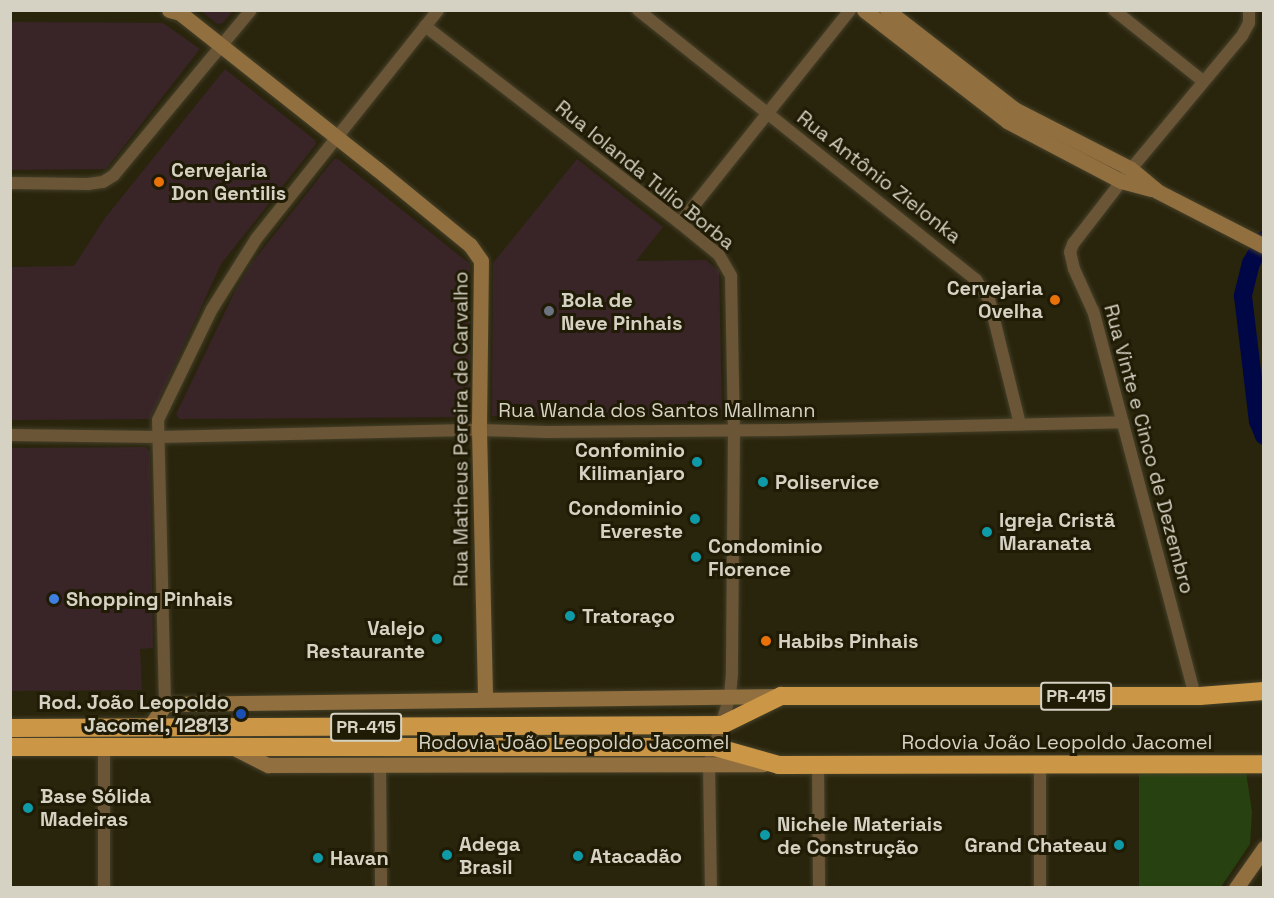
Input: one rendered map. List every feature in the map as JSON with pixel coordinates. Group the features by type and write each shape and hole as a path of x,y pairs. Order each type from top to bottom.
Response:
{"highway":[{"name":"Rodovia João Leopoldo Jacomel","path":"10,729 722,724 781,696 1195,696 1263,691"},
{"name":"Rodovia João Leopoldo Jacomel","path":"10,747 231,746 712,755 779,765 1263,764"}],"street":[{"path":"10,183 88,184 102,182 114,175 251,10"},
{"path":"149,728 165,704 158,420 212,309 256,239 438,10"},
{"name":"Rua Antônio Zielonka","path":"638,10 976,280 989,299 1020,424"},
{"path":"680,224 850,10"},
{"path":"864,10 1007,121 1126,175 1263,246"},
{"path":"887,10 1014,109 1126,175"},
{"path":"1114,10 1203,81"},
{"name":"Rua Matheus Pereira de Carvalho","path":"174,12 336,136 470,245 481,261 479,430 484,699"},
{"name":"Rua Vinte e Cinco de Dezembro","path":"1195,696 1093,311 1074,269 1070,252 1073,244 1126,175 1242,36 1249,17"},
{"name":"Rua Iolanda Tulio Borba","path":"425,27 719,255 731,276 734,430 730,696 712,755 711,888"},
{"name":"Rua Wanda dos Santos Mallmann","path":"10,435 159,437 479,430 548,432 734,430 1123,422"},
{"name":"Rodovia João Leopoldo Jacomel","path":"165,704 781,696"},
{"name":"Rodovia João Leopoldo Jacomel","path":"231,746 268,765 380,765 712,755"},
{"path":"104,747 104,888"},
{"path":"1040,764 1040,888"},
{"path":"380,765 381,888"},
{"path":"818,765 819,888"},
{"path":"1236,888 1263,848"}],"shaded area":[{"path":"201,11 233,11 223,23 217,24"},
{"path":"11,22 163,23 200,49 106,169 11,170"},
{"path":"225,69 315,140 316,144 221,264 150,419 11,420 11,267 74,266 105,218"},
{"path":"334,159 338,159 470,264 470,417 179,419 176,414 235,291 251,264"},
{"path":"577,159 663,227 636,261 706,260 719,271 722,415 492,416 493,263"},
{"path":"146,447 150,452 153,648 140,649 142,690 11,691 11,448"}],"green space":[{"path":"1139,772 1246,772 1252,812 1250,844 1221,887 1139,887"}],"waterway":[{"path":"1264,240 1251,263 1243,296 1258,421 1264,436"}],"place":[{"name":"Cervejaria Don Gentilis","path":"159,182"},
{"name":"Cervejaria Ovelha","path":"1055,300"},
{"name":"Bola de Neve Pinhais","path":"549,311"},
{"name":"Confominio Kilimanjaro","path":"697,462"},
{"name":"Poliservice","path":"763,482"},
{"name":"Condominio Evereste","path":"695,519"},
{"name":"Igreja Cristã Maranata","path":"987,532"},
{"name":"Condominio Florence","path":"696,557"},
{"name":"Shopping Pinhais","path":"54,599"},
{"name":"Tratoraço","path":"570,616"},
{"name":"Valejo Restaurante","path":"437,639"},
{"name":"Habibs Pinhais","path":"766,641"},
{"name":"Rod. João Leopoldo Jacomel, 12813","path":"241,714"},
{"name":"Base Sólida Madeiras","path":"28,808"},
{"name":"Nichele Materiais de Construção","path":"765,835"},
{"name":"Grand Chateau","path":"1119,845"},
{"name":"Adega Brasil","path":"447,855"},
{"name":"Atacadão","path":"578,856"},
{"name":"Havan","path":"318,858"}]}
